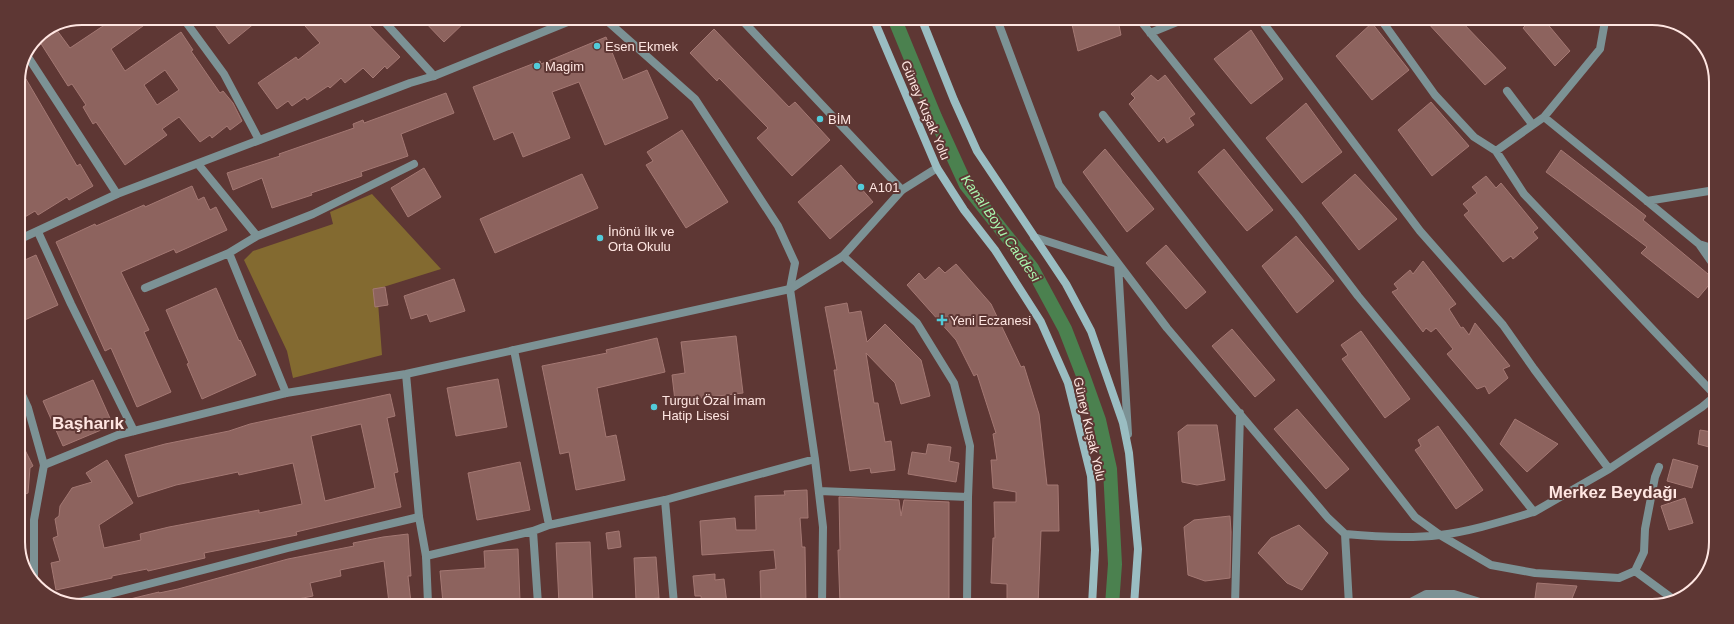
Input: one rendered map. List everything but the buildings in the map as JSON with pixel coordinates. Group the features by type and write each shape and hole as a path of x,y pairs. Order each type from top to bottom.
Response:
{"main road":[{"name":"Güney Kuşak Yolu","path":"876,25 937,168 964,210 995,250 1041,322 1068,383 1091,476 1095,550 1092,599"},
{"name":"Güney Kuşak Yolu","path":"924,25 954,100 978,151 1066,284 1091,331 1122,423 1129,453 1138,549 1134,599"}],"street":[{"path":"188,25 224,74 260,140"},
{"path":"387,25 434,76"},
{"path":"25,237 117,194 410,83 434,76 560,25"},
{"path":"612,25 695,99 778,226 795,263 790,289 815,459 823,527 822,599"},
{"path":"747,25 902,190"},
{"path":"999,25 1059,185 1167,328 1328,518 1345,534 1405,538 1440,535 1486,526 1534,512 1610,469 1709,401"},
{"path":"1144,25 1298,217 1358,296 1468,429 1534,512"},
{"path":"1150,33 1170,25"},
{"path":"1265,25 1420,230 1504,325 1534,369 1610,469"},
{"path":"1385,25 1435,95 1474,137 1496,151 1524,194 1709,389"},
{"path":"1496,151 1532,124 1544,117 1600,49 1604,25"},
{"path":"29,59 117,194"},
{"path":"1507,91 1532,124"},
{"path":"1103,114 1415,516 1440,535 1491,565 1535,573 1619,578 1635,571 1644,552 1645,529 1655,477 1659,467"},
{"path":"1544,117 1699,244 1709,258"},
{"path":"198,164 258,236"},
{"path":"145,288 229,253 258,236 313,214 414,164"},
{"path":"44,464 118,435 286,393 406,374 790,289 843,256 902,190 937,168"},
{"path":"1647,201 1709,191"},
{"path":"38,232 70,304 134,431"},
{"path":"1034,237 1118,264"},
{"path":"1699,244 1709,247"},
{"path":"229,253 286,393"},
{"path":"843,256 917,323 954,383 970,446 967,599"},
{"path":"1118,264 1129,453"},
{"path":"514,350 549,525"},
{"path":"406,374 419,517 426,556 428,599"},
{"path":"25,401 44,464 34,520 34,572"},
{"path":"1235,599 1240,413"},
{"path":"426,556 533,531 549,525 665,500 815,459"},
{"path":"819,491 968,497"},
{"path":"665,500 674,599"},
{"path":"90,599 288,548 419,517"},
{"path":"533,531 538,599"},
{"path":"1345,534 1349,599"},
{"path":"1635,571 1669,596"},
{"path":"1417,599 1426,594 1454,594 1470,599"}],"shaded area":[{"path":"372,194 441,269 377,289 382,355 293,378 287,351 244,260 253,251 333,224 330,212"}],"waterway":[{"name":"Kanal Boyu Caddesi","path":"897,25 935,117 966,185 1032,268 1065,329 1084,378 1099,420 1110,469 1115,564 1112,599"}],"place":[{"name":"Esen Ekmek","path":"597,46"},
{"name":"Magim","path":"537,66"},
{"name":"BİM","path":"820,119"},
{"name":"A101","path":"861,187"},
{"name":"İnönü İlk ve Orta Okulu","path":"600,238"},
{"name":"Yeni Eczanesi","path":"942,320"},
{"name":"Turgut Özal İmam Hatip Lisesi","path":"654,407"}],"district":[{"name":"Başharık","path":"88,423"},
{"name":"Merkez Beydağı","path":"1613,492"}]}
